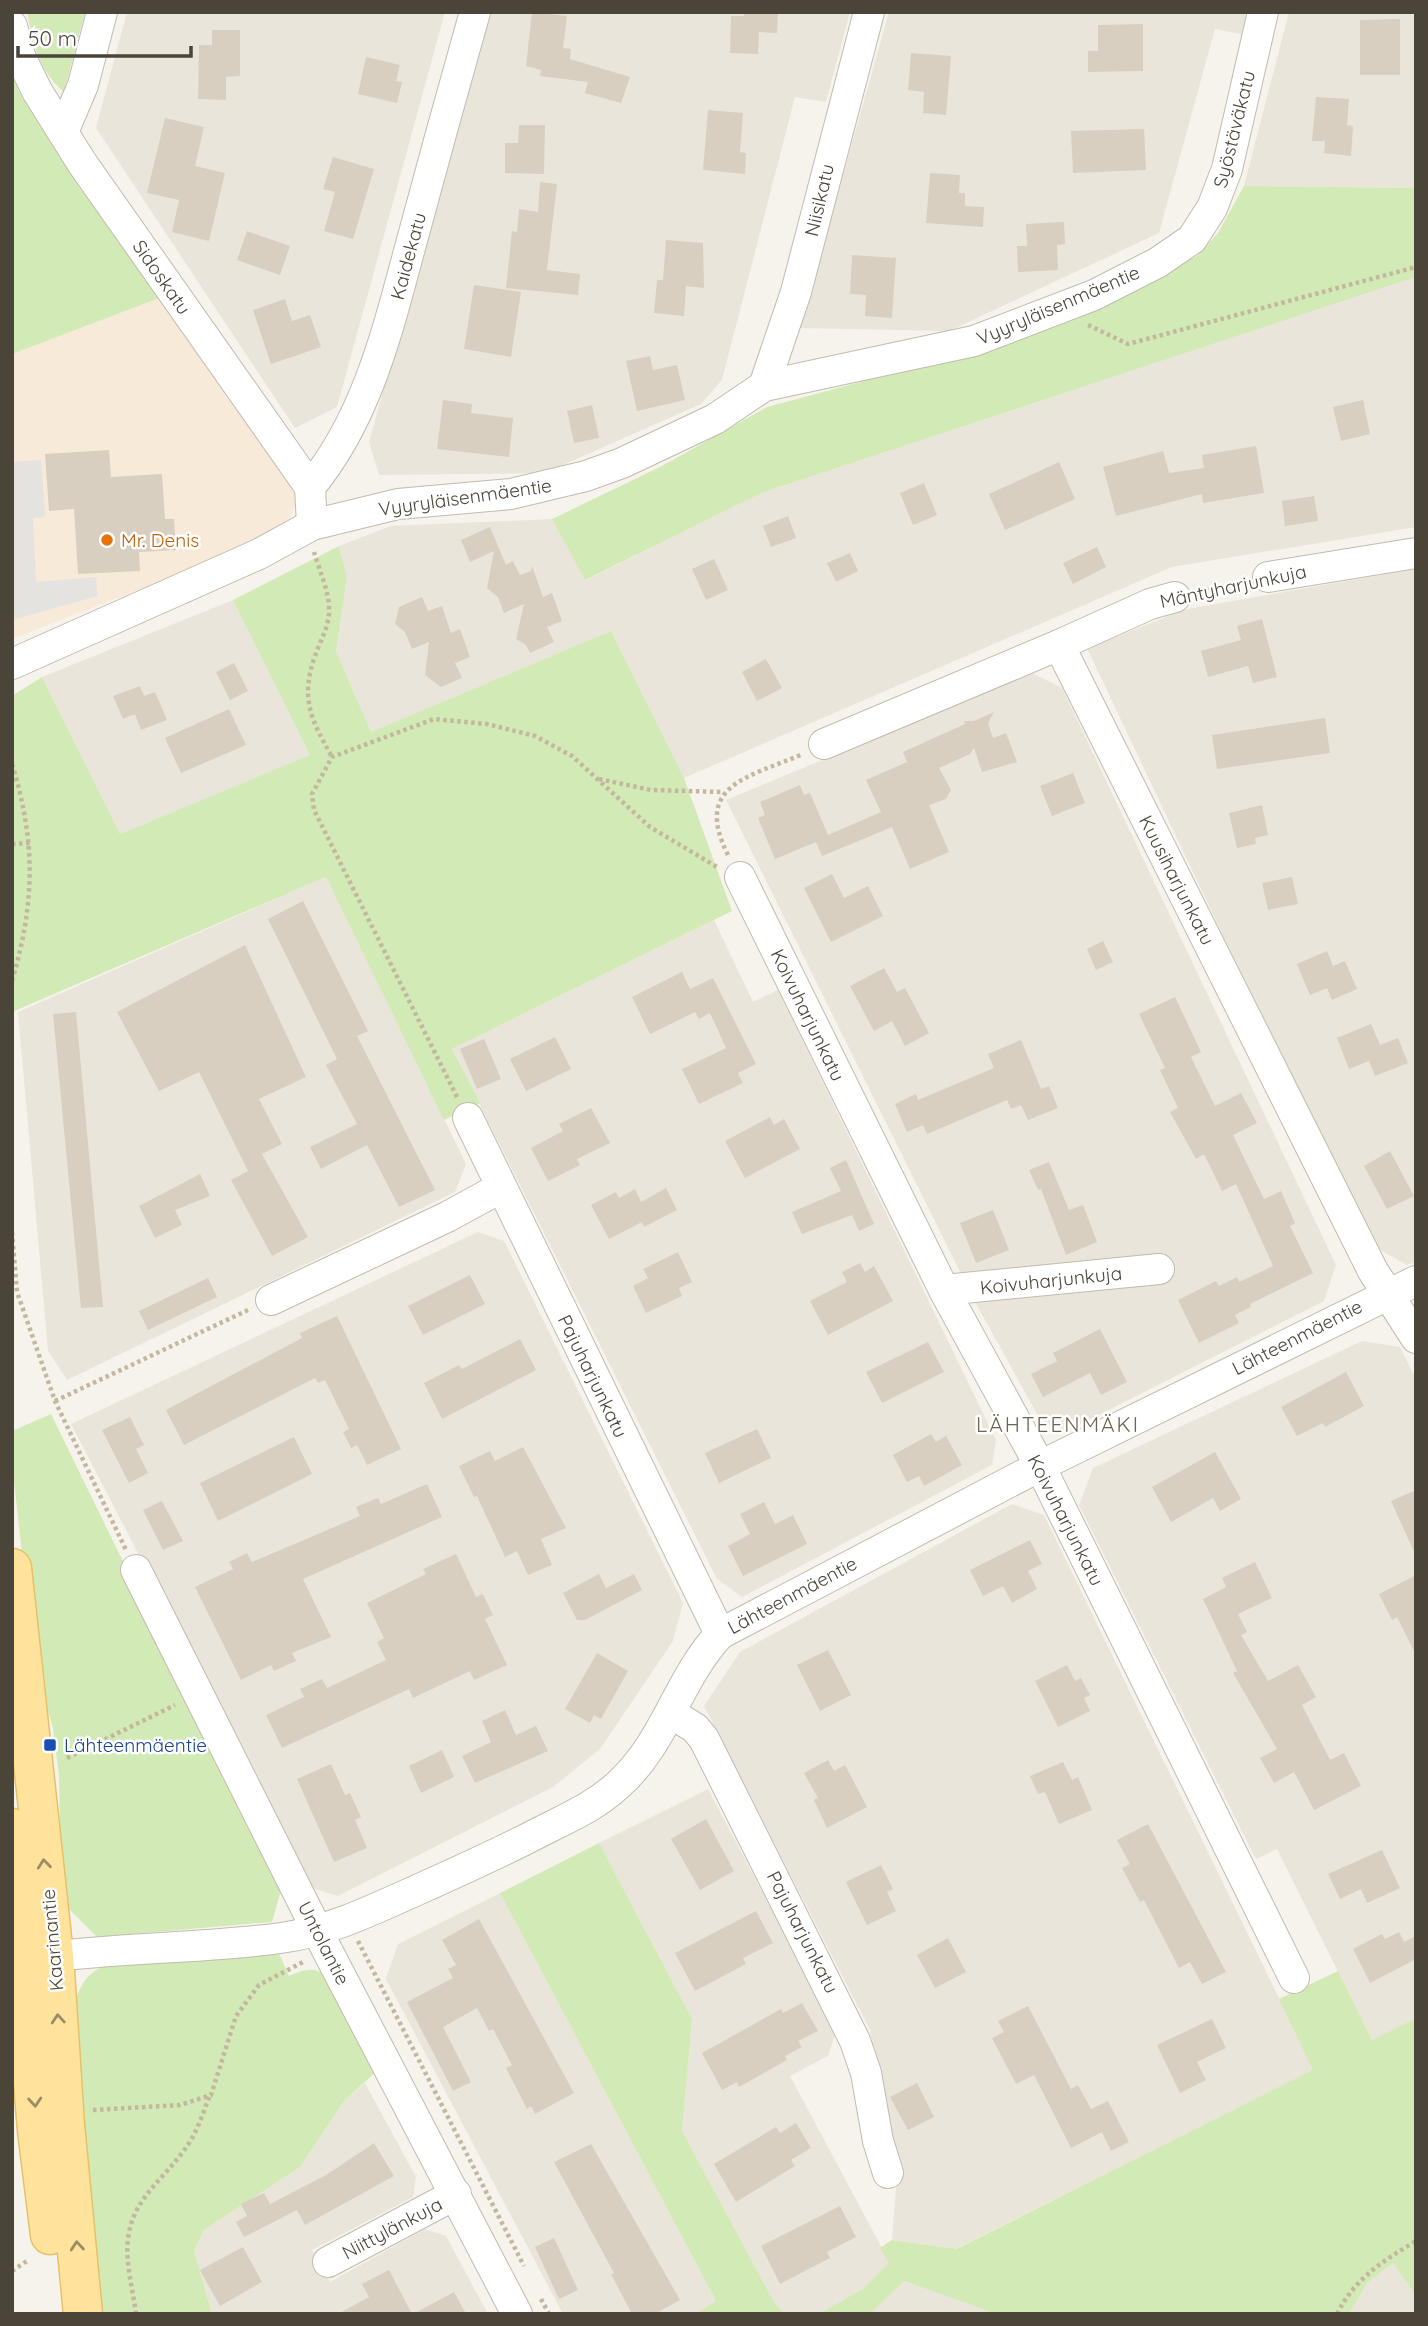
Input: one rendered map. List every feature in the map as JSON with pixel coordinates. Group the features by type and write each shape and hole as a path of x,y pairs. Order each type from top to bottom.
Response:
{"main road":[{"name":"Kaarinantie","path":"12,1568 37,2130 59,2314"},
{"name":"Kaarinantie","path":"12,1828 30,1960 65,2126 83,2314"}],"street":[{"path":"64,130 83,85 102,12"},
{"name":"Kaidekatu","path":"310,487 327,466 354,418 380,351 475,12"},
{"name":"Niisikatu","path":"764,386 796,292 869,12"},
{"name":"Syöstäväkatu","path":"1192,239 1212,208 1227,169 1263,12"},
{"name":"Sidoskatu","path":"12,26 20,56 37,91 64,130 82,163 310,487"},
{"name":"Vyyryläisenmäentie","path":"12,664 259,554 312,525 398,504 511,494 586,476 622,463 715,419 764,386 974,341 1147,268 1192,239"},
{"path":"310,487 312,525"},
{"name":"Mäntyharjunkuja","path":"1268,578 1416,553"},
{"name":"Mäntyharjunkuja","path":"1059,645 1150,604 1175,597"},
{"path":"824,744 1059,645"},
{"name":"Kuusiharjunkatu","path":"1059,645 1386,1293 1416,1339"},
{"name":"Koivuharjunkatu","path":"740,877 944,1290 1040,1466 1294,1978"},
{"name":"Pajuharjunkatu","path":"468,1118 720,1634"},
{"path":"271,1300 447,1217 500,1188"},
{"name":"Koivuharjunkuja","path":"944,1290 1158,1269"},
{"name":"Lähteenmäentie","path":"30,1960 283,1938 322,1940 348,1921 485,1860 601,1800 635,1768 672,1713 694,1666 720,1634 1040,1466 1386,1293 1416,1281"},
{"name":"Untolantie","path":"136,1570 322,1940 517,2314"},
{"name":"Pajuharjunkatu","path":"672,1713 695,1728 704,1739 841,2008 866,2073 878,2141 888,2173"},
{"name":"Niittylänkuja","path":"328,2262 456,2194"}],"path":[{"path":"1055,309 1128,344 1416,267"},
{"path":"312,525 313,548 329,606 328,620 312,663 307,692 312,717 332,757"},
{"name":"Mäntyharjunkuja","path":"1175,597 1268,578"},
{"path":"468,1118 314,810 312,794 332,757 434,719 468,720 547,741 572,757 650,827 706,862 740,877"},
{"path":"740,877 715,822 716,806 723,792 735,783 824,744"},
{"path":"12,764 25,804 30,843 31,901 25,936 12,981"},
{"path":"596,778 651,790 723,792"},
{"path":"12,845 30,843"},
{"path":"12,1232 17,1292 55,1401 136,1570"},
{"path":"55,1401 271,1300"},
{"path":"67,1758 198,1693"},
{"path":"348,1921 530,2277"},
{"path":"136,2314 127,2256 133,2216 151,2185 185,2150 211,2095 236,2016 260,1985 322,1940"},
{"path":"81,2111 180,2105 211,2095"},
{"path":"1337,2314 1348,2293 1365,2274 1416,2241"},
{"path":"12,2271 27,2262"},
{"path":"536,2290 549,2314"}],"shaded area":[{"path":"127,12 445,12 337,407 295,428 96,128"},
{"path":"488,12 850,12 826,102 795,97 722,380 701,404 545,473 379,475 369,442"},
{"path":"889,12 1247,12 1241,34 1215,29 1159,233 949,331 800,328"},
{"path":"1289,12 1416,12 1416,188 1244,186"},
{"path":"1416,277 1416,527 1172,567 684,778 611,631 371,732 336,651 347,577 339,546 391,526 552,519 586,580 764,492"},
{"path":"162,297 295,488 296,502 292,513 280,531 267,540 12,639 12,354"},
{"path":"41,460 45,517 33,518 36,582 96,577 98,596 12,620 12,462"},
{"path":"1416,569 1416,1262 1407,1265 1369,1244 1087,648 1187,609"},
{"path":"233,600 311,755 120,834 42,677"},
{"path":"1032,673 1062,688 1336,1265 1324,1301 1065,1432 1042,1423 974,1300 726,800"},
{"path":"326,877 466,1164 455,1192 67,1380 48,1351 18,1012"},
{"path":"714,920 753,1002 778,990 996,1440 992,1465 742,1597 717,1579 452,1049"},
{"path":"478,1232 504,1241 683,1603 673,1641 600,1749 553,1787 338,1896 312,1888 71,1424"},
{"path":"1362,1341 1400,1347 1416,1379 1416,2018 1372,2040 1277,1849 1256,1859 1079,1505 1093,1468"},
{"path":"1012,1504 1044,1515 1314,2070 955,2249 892,2240 896,2188 870,2030 704,1706 740,1652"},
{"path":"708,1789 836,2032 828,2056 790,2076 890,2263 864,2288 819,2314 785,2314 774,2302 682,2131 692,2019 599,1843"},
{"path":"500,1893 716,2301 694,2314 563,2314 386,1979 398,1944"},
{"path":"365,2083 416,2177 413,2197 312,2250 330,2282 425,2229 446,2236 488,2314 212,2314 194,2251 204,2230 300,2167 344,2101"},
{"path":"1393,2263 1416,2296 1416,2314 1349,2314 1367,2283"},
{"path":"904,2281 996,2314 870,2314"}],"green space":[{"path":"27,12 85,12 64,92 43,66"},
{"path":"12,74 18,90 56,151 162,297 12,354"},
{"path":"1244,186 1416,188 1416,277 764,492 585,580 552,519 662,466 767,407 913,368 1089,307 1197,256 1218,233"},
{"path":"339,546 347,577 336,651 371,732 611,631 684,778 732,911 452,1049 480,1103 444,1120 326,877 12,1012 12,696 42,677 120,834 310,755 233,600"},
{"path":"51,1414 282,1887 272,1922 97,1937 69,1909 61,1883 59,1775 53,1728 34,1662 12,1463 12,1431"},
{"path":"599,1843 692,2019 682,2131 774,2302 785,2314 694,2314 716,2301 500,1893"},
{"path":"277,1949 289,1976 314,1970 328,1978 378,2070 344,2101 300,2167 204,2230 194,2251 212,2314 95,2314 75,2001 80,1988 90,1975 107,1964"},
{"path":"1338,1971 1372,2040 1416,2018 1416,2296 1393,2263 1367,2283 1349,2314 996,2314 904,2281 870,2314 819,2314 864,2288 889,2263 880,2248 892,2240 956,2249 1313,2070 1279,1999"}],"building":[{"path":"532,12 567,16 563,48 571,49 570,59 630,77 621,103 585,93 588,82 540,76 541,70 526,66"},
{"path":"744,12 778,12 777,33 759,32 758,54 730,53 731,16 744,16"},
{"path":"1400,19 1400,75 1360,75 1360,20"},
{"path":"1143,24 1143,71 1088,72 1088,51 1098,51 1098,25"},
{"path":"212,30 240,30 240,76 226,77 226,100 198,99 199,45 212,45"},
{"path":"911,53 951,56 946,115 923,113 924,92 908,90"},
{"path":"366,57 400,65 396,81 402,82 397,103 358,94"},
{"path":"1316,97 1349,99 1347,125 1353,126 1351,156 1324,153 1325,141 1312,141"},
{"path":"708,110 743,113 740,152 746,153 745,174 703,170"},
{"path":"165,118 204,127 195,166 225,173 209,241 172,232 179,200 147,193"},
{"path":"519,125 545,125 544,174 505,173 505,143 518,143"},
{"path":"1144,129 1146,170 1073,173 1071,131"},
{"path":"333,157 374,169 353,239 324,231 335,192 323,189"},
{"path":"930,173 960,175 959,193 965,193 965,206 984,207 983,227 926,223"},
{"path":"540,182 557,184 547,270 580,274 578,295 506,288 512,231 517,232 519,209 538,212"},
{"path":"1064,222 1065,244 1057,245 1058,270 1018,272 1017,246 1027,246 1026,224"},
{"path":"247,231 290,246 280,275 237,260"},
{"path":"666,240 703,243 704,288 686,286 684,316 654,313 657,280 663,280"},
{"path":"852,255 896,258 892,318 865,316 866,295 850,294"},
{"path":"474,285 521,292 511,357 464,349"},
{"path":"285,299 292,321 310,315 321,347 271,364 253,310"},
{"path":"650,356 653,370 677,365 685,400 637,411 626,361"},
{"path":"443,400 472,404 471,413 513,418 509,457 437,449"},
{"path":"1363,400 1370,434 1341,441 1333,407"},
{"path":"592,405 599,438 574,443 567,411"},
{"path":"1256,446 1264,493 1203,503 1202,494 1116,516 1103,467 1163,451 1169,473 1204,468 1202,455"},
{"path":"109,450 111,477 162,474 165,519 174,519 176,550 139,552 140,571 78,574 74,509 49,511 45,454"},
{"path":"1059,462 1075,499 1005,530 989,494"},
{"path":"924,483 937,515 913,525 900,493"},
{"path":"1314,496 1318,521 1285,526 1282,501"},
{"path":"788,516 796,538 771,547 763,526"},
{"path":"490,527 506,565 513,561 520,575 531,571 532,566 543,597 552,593 562,621 547,627 554,642 530,653 526,645 516,639 524,604 504,613 498,597 487,588 494,551 470,562 461,540"},
{"path":"1097,547 1106,567 1073,584 1063,563"},
{"path":"850,553 858,571 836,582 827,563"},
{"path":"714,559 728,590 706,600 692,569"},
{"path":"422,597 428,611 442,606 451,633 460,629 470,657 455,663 462,678 441,687 425,675 429,642 412,649 405,632 395,624 399,607"},
{"path":"1262,619 1277,677 1253,683 1248,666 1208,677 1201,651 1241,640 1237,626"},
{"path":"766,659 782,688 757,701 742,672"},
{"path":"234,663 248,691 230,700 216,672"},
{"path":"140,686 144,696 155,692 167,720 141,730 135,714 123,719 113,696"},
{"path":"229,709 246,745 181,773 165,738"},
{"path":"994,712 988,723 993,738 1006,733 1017,762 982,772 974,748 970,754 939,768 951,790 946,799 929,805 949,852 910,869 892,827 822,856 816,842 775,859 758,818 765,815 760,802 800,785 804,795 810,793 828,835 881,812 866,780 907,762 903,752 965,724 964,721 974,721"},
{"path":"1325,718 1330,753 1217,769 1212,735"},
{"path":"1073,773 1085,803 1052,816 1040,786"},
{"path":"1262,805 1268,835 1255,838 1256,844 1237,848 1229,813"},
{"path":"832,874 844,898 868,886 883,916 831,942 804,888"},
{"path":"1292,877 1298,904 1268,910 1262,883"},
{"path":"303,901 368,1031 357,1036 435,1190 399,1207 367,1145 321,1169 310,1147 357,1124 326,1065 337,1059 268,919"},
{"path":"1103,941 1113,962 1096,970 1087,949"},
{"path":"245,945 306,1077 259,1099 282,1144 262,1154 308,1237 272,1256 231,1180 248,1171 199,1072 159,1091 117,1012"},
{"path":"1327,951 1333,966 1345,961 1357,989 1332,1000 1327,988 1310,995 1297,964"},
{"path":"884,968 897,992 905,988 929,1033 905,1046 892,1021 874,1031 850,986"},
{"path":"682,972 690,989 713,978 756,1064 738,1073 743,1083 699,1104 682,1069 726,1048 710,1013 699,1019 695,1012 650,1034 632,997"},
{"path":"1175,997 1201,1052 1191,1057 1215,1106 1241,1093 1257,1123 1233,1135 1264,1199 1281,1191 1295,1223 1290,1226 1313,1273 1250,1304 1251,1307 1235,1315 1239,1323 1199,1343 1178,1300 1216,1281 1219,1286 1237,1277 1239,1282 1273,1266 1236,1184 1222,1191 1204,1154 1196,1159 1170,1112 1178,1108 1160,1070 1165,1068 1139,1014"},
{"path":"76,1012 103,1307 81,1308 53,1014"},
{"path":"1371,1024 1380,1045 1398,1038 1408,1063 1375,1076 1369,1061 1349,1069 1337,1038"},
{"path":"555,1037 571,1069 526,1091 510,1059"},
{"path":"484,1039 501,1079 477,1089 460,1049"},
{"path":"1021,1040 1041,1089 1049,1086 1058,1108 1028,1120 1021,1105 1011,1109 1007,1100 927,1134 923,1125 907,1132 895,1104 916,1094 918,1100 994,1068 988,1054"},
{"path":"591,1108 610,1143 577,1159 580,1165 548,1181 531,1148 563,1131 559,1124"},
{"path":"770,1117 774,1125 784,1119 800,1149 745,1178 725,1141"},
{"path":"1390,1151 1414,1196 1387,1209 1364,1166"},
{"path":"846,1160 874,1224 859,1231 852,1215 802,1234 792,1212 841,1191 830,1168"},
{"path":"1049,1162 1069,1210 1083,1205 1097,1242 1066,1255 1041,1189 1038,1190 1029,1170"},
{"path":"200,1174 210,1196 175,1210 182,1225 155,1238 139,1206"},
{"path":"666,1188 677,1210 644,1227 642,1222 609,1239 591,1205 616,1192 619,1198 635,1189 641,1202"},
{"path":"993,1210 1009,1250 976,1263 960,1223"},
{"path":"678,1252 692,1282 679,1288 682,1296 646,1313 633,1286 648,1278 643,1269"},
{"path":"860,1263 865,1272 874,1266 893,1301 828,1335 810,1301 847,1282 842,1272"},
{"path":"470,1275 485,1304 423,1335 408,1306"},
{"path":"208,1278 217,1297 148,1330 139,1311"},
{"path":"337,1316 401,1449 367,1465 357,1445 351,1448 343,1432 349,1429 325,1380 318,1383 315,1378 184,1445 166,1410 302,1338 300,1333"},
{"path":"1100,1329 1127,1382 1101,1395 1090,1373 1043,1397 1031,1374 1057,1361 1053,1353"},
{"path":"520,1339 536,1370 442,1419 424,1383 459,1365 462,1369"},
{"path":"928,1342 944,1372 882,1403 866,1372"},
{"path":"1346,1372 1364,1406 1325,1427 1323,1423 1297,1436 1281,1407"},
{"path":"130,1417 144,1445 136,1449 148,1473 129,1483 102,1430"},
{"path":"757,1429 771,1458 719,1483 705,1453"},
{"path":"931,1434 936,1442 946,1436 962,1465 924,1486 919,1476 907,1482 893,1455"},
{"path":"294,1437 312,1474 218,1521 200,1483"},
{"path":"523,1447 566,1528 541,1539 552,1565 528,1575 517,1551 505,1557 477,1496 474,1497 459,1466 490,1451 495,1461"},
{"path":"1215,1452 1241,1499 1220,1511 1213,1498 1171,1522 1152,1487"},
{"path":"427,1484 442,1517 303,1579 331,1637 292,1653 296,1661 274,1671 271,1665 241,1680 195,1587 233,1569 229,1562 247,1553 252,1562 360,1516 356,1507 378,1498 381,1504"},
{"path":"1416,1490 1416,1556 1391,1501"},
{"path":"162,1501 183,1541 163,1550 143,1510"},
{"path":"764,1502 775,1524 793,1515 807,1544 743,1576 728,1546 750,1534 740,1514"},
{"path":"1030,1540 1042,1564 1028,1571 1037,1589 1012,1603 1003,1586 983,1596 970,1570"},
{"path":"456,1554 476,1597 483,1594 493,1615 485,1619 507,1665 474,1680 470,1671 413,1698 409,1689 282,1748 266,1715 304,1697 300,1689 322,1679 327,1688 386,1660 377,1642 384,1638 367,1603 426,1574 423,1569"},
{"path":"1255,1562 1272,1598 1238,1614 1247,1632 1241,1635 1268,1681 1298,1665 1316,1697 1302,1705 1330,1760 1344,1753 1361,1786 1314,1810 1294,1772 1274,1783 1260,1758 1277,1749 1233,1673 1237,1671 1203,1599 1226,1587 1222,1578"},
{"path":"599,1574 606,1588 634,1574 642,1590 585,1620 577,1620 563,1593"},
{"path":"1416,1575 1416,1655 1397,1617 1392,1620 1379,1594"},
{"path":"828,1650 851,1695 820,1711 797,1665"},
{"path":"597,1653 628,1671 601,1719 594,1715 590,1723 565,1709"},
{"path":"1067,1665 1075,1681 1081,1678 1090,1695 1084,1698 1090,1711 1058,1727 1035,1681"},
{"path":"505,1710 516,1735 536,1726 548,1751 475,1783 462,1756 491,1742 482,1721"},
{"path":"442,1750 454,1777 421,1793 409,1766"},
{"path":"828,1760 834,1771 845,1765 867,1807 827,1828 814,1800 818,1798 804,1773"},
{"path":"1063,1762 1072,1780 1078,1777 1092,1810 1059,1824 1045,1792 1038,1794 1030,1776"},
{"path":"331,1764 345,1795 350,1793 361,1817 355,1820 367,1848 334,1862 297,1779"},
{"path":"706,1819 734,1871 700,1890 671,1839"},
{"path":"1148,1824 1226,1972 1202,1984 1190,1962 1179,1968 1144,1900 1140,1902 1122,1868 1130,1864 1117,1840"},
{"path":"1382,1850 1400,1888 1367,1903 1361,1889 1340,1899 1328,1874"},
{"path":"881,1865 893,1889 887,1892 896,1911 867,1925 846,1882"},
{"path":"756,1911 773,1943 743,1958 746,1964 695,1991 675,1953"},
{"path":"479,1919 574,2093 535,2114 531,2106 527,2109 506,2068 512,2065 493,2029 489,2031 477,2008 443,2027 471,2082 453,2091 407,2002 453,1978 448,1969 456,1965 442,1940"},
{"path":"1399,1932 1404,1942 1416,1936 1416,1959 1370,1983 1353,1949 1382,1934 1385,1939"},
{"path":"948,1938 966,1972 935,1988 917,1955"},
{"path":"802,2003 818,2031 798,2041 802,2047 785,2056 787,2060 739,2087 737,2082 722,2090 702,2053 781,2009 783,2013"},
{"path":"1028,2006 1071,2089 1078,2085 1091,2109 1108,2101 1129,2142 1111,2151 1102,2132 1071,2148 1034,2075 1016,2084 992,2038 1004,2032 998,2021"},
{"path":"1212,2019 1226,2048 1197,2062 1206,2080 1180,2093 1157,2045"},
{"path":"917,2083 934,2117 908,2130 890,2097"},
{"path":"796,2123 811,2148 791,2160 795,2166 736,2202 714,2164 776,2127 780,2133"},
{"path":"374,2143 394,2176 305,2225 297,2210 244,2237 236,2222 247,2216 241,2204 264,2193 270,2204 326,2175"},
{"path":"591,2144 680,2300 655,2314 632,2314 611,2274 614,2273 554,2162"},
{"path":"840,2206 856,2237 827,2252 830,2258 780,2284 761,2246"},
{"path":"554,2238 578,2290 559,2299 535,2247"},
{"path":"243,2247 262,2282 220,2306 200,2270"},
{"path":"389,2270 412,2314 338,2314 369,2297 362,2284"},
{"path":"454,2292 466,2314 413,2314"}],"place":[{"name":"Mr. Denis","path":"107,540"},
{"name":"Lähteenmäentie","path":"50,1745"}],"district":[{"name":"LÄHTEENMÄKI","path":"1058,1425"}]}
